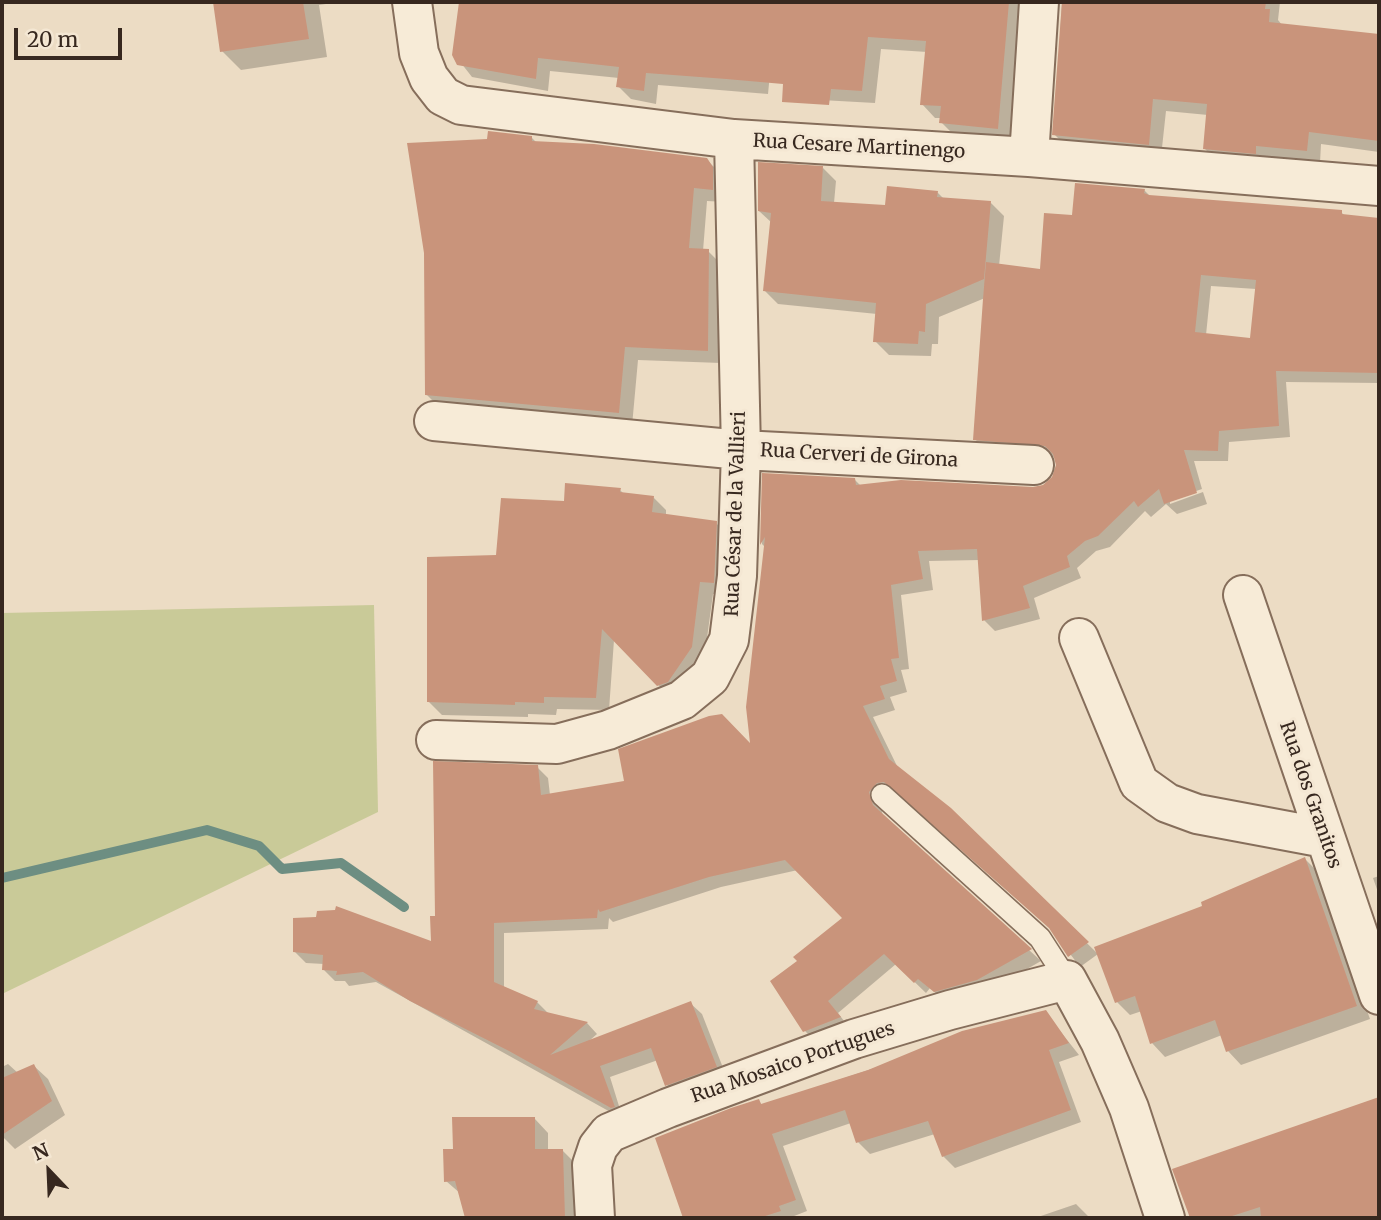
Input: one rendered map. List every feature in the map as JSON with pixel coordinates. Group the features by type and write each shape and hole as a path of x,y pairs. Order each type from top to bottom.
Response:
{"street":[{"name":"Rua Cesare Martinengo","path":"412,2 419,53 429,78 443,96 461,105 734,139 1029,157 1379,187"},
{"path":"1029,157 1039,2"},
{"name":"Rua César de la Vallieri","path":"436,740 557,744 608,730 682,700 710,677 729,639 737,576 741,450 734,139"},
{"name":"Rua Cerveri de Girona","path":"434,421 741,450 1034,465"},
{"name":"Rua dos Granitos","path":"1243,595 1379,995"},
{"path":"1079,638 1139,783 1167,803 1197,814 1325,838"},
{"path":"1067,980 1100,1041 1129,1108 1165,1218"},
{"name":"Rua Mosaico Portugues","path":"594,1218 592,1165 598,1147 608,1133 668,1108 854,1040 950,1010 1067,980"}],"lane":[{"path":"881,794 1031,930 1067,980"}],"green space":[{"path":"374,605 378,812 2,994 2,613"}],"building":[{"path":"213,2 303,2 309,39 220,52"},
{"path":"459,2 1009,2 998,129 939,123 941,106 920,105 926,41 868,37 862,91 831,89 829,105 782,102 783,84 726,79 646,73 644,91 616,87 619,67 538,58 536,79 457,65 452,55"},
{"path":"1062,2 1266,2 1265,9 1270,9 1269,22 1379,34 1379,141 1309,132 1307,151 1256,146 1256,154 1203,149 1207,104 1153,99 1149,145 1052,135"},
{"path":"488,131 532,136 532,141 594,144 707,158 713,167 713,190 694,188 689,248 709,249 708,351 625,347 619,413 425,395 424,253 407,143 487,139"},
{"path":"758,162 823,166 821,201 885,205 887,186 938,191 937,197 991,201 984,279 926,304 925,332 919,331 918,344 873,342 876,303 763,291 771,213 758,211"},
{"path":"1075,183 1145,189 1144,193 1149,195 1342,210 1342,214 1379,218 1379,373 1276,371 1279,426 1219,431 1218,451 1184,450 1197,493 1164,504 1159,489 1138,507 1134,501 1098,536 1085,541 1067,556 1070,567 1023,586 1030,608 982,621 977,549 918,551 923,579 891,585 899,658 891,659 897,681 880,686 885,699 863,706 889,759 951,808 1089,942 1068,957 1049,928 884,782 877,783 869,792 873,805 1032,949 977,980 934,992 918,979 914,983 884,954 828,1001 841,1017 803,1032 770,981 797,961 793,957 842,918 785,860 709,877 600,912 598,909 597,918 494,923 494,982 538,1001 534,1009 588,1022 550,1055 691,1001 717,1067 665,1086 651,1048 600,1066 615,1107 611,1108 509,1051 410,1001 363,972 336,975 337,971 322,970 323,955 293,952 293,918 316,917 317,911 335,910 336,906 431,941 430,916 435,916 433,761 538,765 541,795 624,781 618,749 709,716 722,714 750,743 746,707 765,537 760,545 762,473 855,478 856,485 901,480 1033,487 1043,485 1052,477 1056,465 1053,454 1045,446 973,440 983,299 986,262 1040,269 1044,213 1072,215","holes":["1201,275 1256,280 1250,338 1195,332"]},
{"path":"565,483 621,488 620,492 654,496 652,512 717,521 714,583 700,582 692,647 668,682 657,686 602,629 596,698 544,697 544,703 515,702 515,705 427,702 427,557 496,555 501,498 564,501"},
{"path":"1305,857 1357,1006 1226,1052 1215,1020 1150,1044 1135,996 1115,1003 1094,947 1202,906 1201,902"},
{"path":"1046,1010 1069,1043 1049,1050 1071,1110 942,1157 928,1121 856,1143 845,1110 772,1134 796,1200 779,1206 781,1211 759,1218 683,1218 655,1138 759,1099 761,1104 868,1070 962,1031"},
{"path":"34,1064 52,1101 2,1135 2,1078"},
{"path":"1379,1097 1379,1218 1261,1218 1260,1207 1226,1218 1190,1218 1172,1169"},
{"path":"452,1117 535,1117 535,1149 563,1149 565,1218 465,1218 455,1181 444,1182 443,1149 453,1149"}],"waterway":[{"path":"2,878 207,830 259,846 282,869 341,863 404,907"}]}
